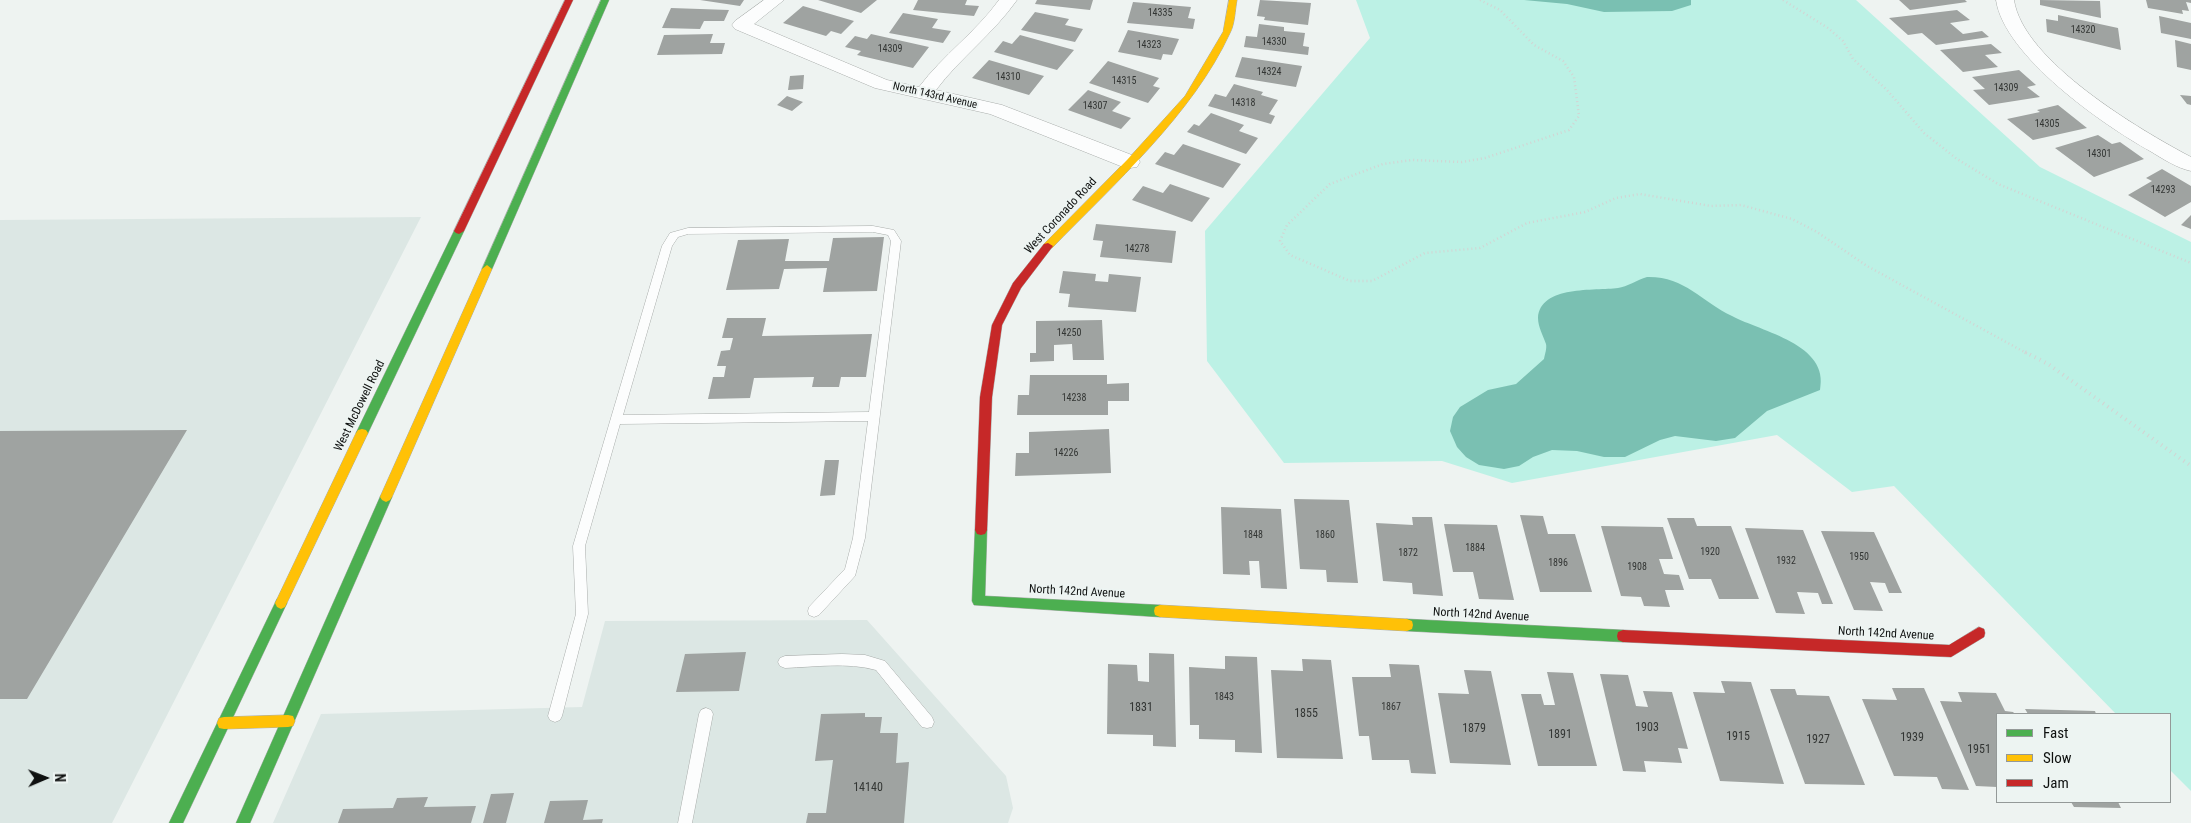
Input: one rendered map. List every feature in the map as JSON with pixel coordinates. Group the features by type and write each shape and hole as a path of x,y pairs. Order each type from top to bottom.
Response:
{"main road":[{"name":"West McDowell Road","path":"176,823 434,293 569,0"},
{"path":"243,823 471,293 606,0"},
{"name":"West Coronado Road","path":"978,601 986,397 997,325 1017,286 1051,243 1130,162 1189,97 1227,32 1233,0"},
{"name":"North 142nd Avenue","path":"978,601 1546,633 1950,651 1978,633"},
{"path":"224,723 288,721"}],"street":[{"name":"North 143rd Avenue","path":"774,0 741,25 882,84 995,109 1130,162"},
{"path":"923,94 942,69 995,18 1008,0"},
{"path":"2005,0 2016,28 2036,54 2065,84 2107,118 2186,156"}],"lane":[{"path":"556,716 582,614 579,546 667,246 674,235 688,231 873,229 891,232 896,241 859,538 851,572 814,612"},
{"path":"616,420 875,416"},
{"path":"785,662 865,660 880,665 927,722"},
{"path":"685,823 706,714"}],"path":[{"path":"1480,0 1500,10 1534,45 1563,61 1574,77 1579,116 1569,130 1486,158 1462,162 1412,160 1383,164 1330,184 1287,225 1280,241 1290,255 1350,281 1372,281 1425,253 1480,248 1527,223 1585,212 1616,198 1640,194 1711,206 1741,205 1764,210 1792,219 1817,232 1867,266 2048,364 2191,466"},
{"path":"1783,0 1828,28 1843,41 1853,59 1887,90 1924,133 1957,159 1998,184 2191,263"}],"shaded area":[{"path":"1356,0 1856,0 2040,167 2191,242 2191,791 2171,771 2171,713 2115,713 1894,486 1852,492 1777,435 1512,483 1442,461 1284,463 1207,361 1205,231 1370,38"},
{"path":"1524,0 1691,0 1691,5 1672,11 1604,12 1567,4"},
{"path":"421,217 112,823 0,823 0,220"},
{"path":"1647,277 1660,278 1682,285 1732,316 1791,342 1815,361 1820,374 1820,390 1767,411 1735,438 1716,441 1675,436 1660,440 1625,457 1604,457 1577,451 1552,450 1533,457 1519,466 1504,469 1479,465 1466,457 1457,447 1450,431 1453,417 1460,407 1488,390 1516,384 1544,359 1546,346 1538,318 1541,307 1548,300 1570,292 1621,287"},
{"path":"867,620 1006,776 1013,808 1008,823 273,823 321,714 582,707 605,621"}],"building":[{"path":"700,0 744,0 740,6"},
{"path":"818,0 877,0 861,13"},
{"path":"918,0 967,0 965,5 979,6 974,16 913,10"},
{"path":"1037,0 1093,0 1090,10 1035,4"},
{"path":"1260,0 1311,3 1308,25 1264,20 1265,17 1257,16"},
{"path":"1899,0 1965,0 1967,2 1910,10"},
{"path":"2040,0 2100,1 2101,18 2040,5"},
{"path":"2146,0 2191,0 2191,3 2186,2 2189,11 2182,10 2183,14 2148,8"},
{"path":"1133,2 1191,7 1188,18 1195,19 1193,29 1127,23"},
{"path":"803,6 854,21 841,34 831,31 826,36 783,23"},
{"path":"671,8 729,10 724,21 704,21 700,29 662,28"},
{"path":"1957,10 1970,20 1950,23 1963,34 1982,31 1989,37 1936,45 1922,33 1908,35 1889,18"},
{"path":"1035,12 1069,19 1065,25 1083,29 1075,42 1021,30"},
{"path":"903,13 938,19 932,28 951,31 943,43 889,33"},
{"path":"2058,15 2118,28 2121,50 2047,32 2046,19 2058,21"},
{"path":"2159,16 2191,23 2191,39 2161,33"},
{"path":"1259,24 1284,27 1284,31 1305,33 1303,46 1309,47 1308,55 1244,47 1246,36 1257,37"},
{"path":"1128,30 1179,39 1172,55 1163,54 1161,60 1118,52"},
{"path":"713,34 710,43 725,43 722,54 657,55 664,35"},
{"path":"871,34 929,47 913,68 857,55 861,51 845,47 855,36 867,39"},
{"path":"1020,35 1074,50 1057,70 994,52 1003,41 1012,44"},
{"path":"2175,40 2191,44 2191,70 2177,67"},
{"path":"1991,44 2002,53 1985,55 1998,67 1963,72 1940,50"},
{"path":"1242,57 1302,66 1296,87 1235,77"},
{"path":"989,60 1044,76 1029,95 972,78"},
{"path":"1108,61 1159,78 1153,86 1160,88 1148,103 1089,83"},
{"path":"2019,70 2036,85 2027,87 2040,97 1989,105 1973,90 1985,89 1972,77"},
{"path":"804,75 803,89 788,90 790,76"},
{"path":"1234,84 1263,92 1261,95 1278,100 1269,114 1275,116 1271,124 1208,106 1215,94 1226,97"},
{"path":"1088,90 1121,102 1112,111 1131,118 1121,129 1068,110"},
{"path":"2180,95 2191,96 2191,105 2187,104"},
{"path":"787,96 803,102 792,111 777,105"},
{"path":"2058,105 2087,128 2033,140 2007,119 2040,112 2037,110"},
{"path":"1211,113 1244,125 1239,131 1258,138 1246,154 1187,132 1194,124 1199,126"},
{"path":"2098,135 2112,144 2120,142 2144,159 2094,177 2055,148"},
{"path":"1183,144 1241,164 1223,188 1155,164 1165,152 1174,155"},
{"path":"2162,169 2191,186 2191,202 2165,217 2128,195 2152,181 2146,178"},
{"path":"1170,184 1210,198 1192,222 1132,200 1143,186 1163,193"},
{"path":"2191,215 2191,229 2181,225"},
{"path":"1096,224 1176,231 1172,263 1100,257 1103,241 1093,240"},
{"path":"884,237 877,291 823,292 827,268 784,269 779,289 726,290 738,240 789,239 785,261 829,261 833,238"},
{"path":"1063,271 1096,274 1095,281 1108,282 1109,274 1141,277 1136,312 1068,307 1070,294 1059,293"},
{"path":"727,318 766,318 762,336 872,334 866,377 841,377 839,387 812,387 814,377 754,378 750,398 708,399 713,377 724,377 726,366 717,366 721,351 730,350 733,338 722,338"},
{"path":"1102,320 1104,360 1073,360 1072,344 1054,345 1054,361 1030,362 1030,353 1036,353 1036,321"},
{"path":"1030,375 1107,375 1107,384 1129,383 1129,401 1108,401 1108,415 1017,415 1018,395 1029,395"},
{"path":"1109,429 1111,473 1015,476 1016,453 1029,453 1029,432"},
{"path":"187,430 27,699 0,699 0,431"},
{"path":"825,460 839,460 835,495 820,496"},
{"path":"1294,499 1349,500 1358,583 1327,582 1326,570 1300,569"},
{"path":"1221,507 1281,509 1287,589 1261,588 1259,561 1249,561 1250,575 1223,574"},
{"path":"1520,515 1543,516 1548,534 1575,534 1592,592 1540,592"},
{"path":"1412,517 1432,517 1443,596 1413,594 1412,583 1383,581 1376,523 1413,525"},
{"path":"1667,518 1694,518 1697,526 1731,526 1759,599 1719,599 1711,579 1689,579"},
{"path":"1444,524 1497,525 1514,600 1479,599 1473,572 1453,572"},
{"path":"1601,526 1663,527 1673,559 1659,559 1664,574 1679,575 1684,590 1665,590 1670,607 1644,606 1641,597 1621,596"},
{"path":"1745,528 1803,530 1833,604 1822,604 1818,593 1797,592 1805,614 1776,613"},
{"path":"1821,531 1874,532 1902,593 1889,593 1885,583 1870,582 1883,611 1854,610"},
{"path":"746,652 739,691 676,692 685,654"},
{"path":"1149,653 1174,654 1176,747 1153,746 1153,735 1107,734 1108,664 1137,665 1138,681 1149,682"},
{"path":"1225,656 1257,657 1262,753 1235,752 1235,740 1199,739 1199,725 1190,725 1189,667 1225,669"},
{"path":"1302,659 1331,660 1343,759 1277,758 1271,670 1303,671"},
{"path":"1389,664 1419,665 1436,774 1411,773 1409,760 1372,760 1369,736 1359,736 1352,677 1391,677"},
{"path":"1464,670 1491,671 1511,765 1450,763 1438,693 1469,694"},
{"path":"1547,672 1573,673 1597,766 1538,766 1521,694 1541,694 1544,705 1555,705"},
{"path":"1600,674 1628,675 1636,706 1648,707 1643,691 1672,692 1688,749 1678,748 1682,763 1644,761 1646,772 1623,771"},
{"path":"1721,681 1751,682 1784,784 1720,781 1693,692 1725,693"},
{"path":"1892,688 1924,688 1969,790 1942,789 1937,777 1894,776 1862,699 1897,700"},
{"path":"1770,689 1795,689 1797,695 1829,696 1865,785 1805,784"},
{"path":"1958,692 1996,693 2005,711 2014,713 1996,713 1996,787 1976,786 1940,701 1962,702"},
{"path":"2025,709 2095,711 2096,713 2027,713"},
{"path":"865,713 865,717 882,717 880,733 898,733 896,763 909,762 904,823 806,823 808,813 826,813 833,760 815,761 821,714"},
{"path":"514,793 506,823 483,823 491,794"},
{"path":"428,797 424,807 476,806 471,823 338,823 343,809 393,808 397,798"},
{"path":"588,800 583,820 603,819 602,823 544,823 550,801"},
{"path":"2072,803 2118,803 2121,808 2074,807"}],"traffic: fast":[{"path":"487,269 605,0"},
{"path":"362,433 459,231"},
{"path":"243,823 386,497"},
{"path":"981,530 978,601 1160,611"},
{"path":"176,823 281,603"},
{"path":"1407,625 1623,636"}],"traffic: slow":[{"path":"1048,246 1130,162 1189,97 1227,32 1233,0"},
{"path":"386,497 487,269"},
{"path":"281,603 362,433"},
{"path":"1160,611 1407,625"},
{"path":"224,723 288,721"}],"traffic: jam":[{"path":"459,231 569,0"},
{"path":"981,530 986,397 997,325 1017,286 1048,246"},
{"path":"1623,636 1951,651 1979,633"}]}
